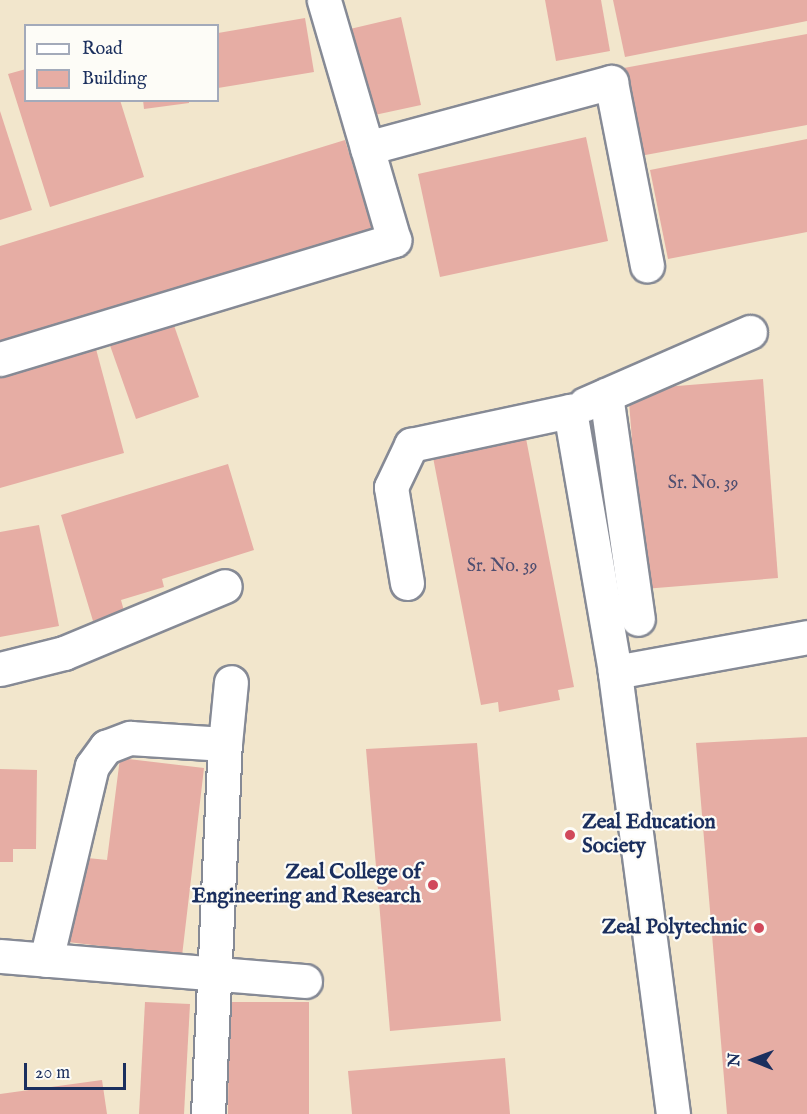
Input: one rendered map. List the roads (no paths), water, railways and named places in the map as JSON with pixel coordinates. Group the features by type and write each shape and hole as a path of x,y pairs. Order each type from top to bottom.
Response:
{"street":[{"path":"0,359 394,240 324,0"},
{"path":"367,148 610,82 647,266"},
{"path":"407,583 391,487 411,445 570,411 750,332"},
{"path":"606,395 638,619"},
{"path":"570,411 615,672 673,1114"},
{"path":"0,669 64,654 225,586"},
{"path":"615,672 807,637"},
{"path":"208,1114 212,974 225,744 231,682"},
{"path":"46,960 92,766 106,747 130,738 225,744"},
{"path":"0,956 305,981"}],"place":[{"name":"Zeal Education Society","path":"570,835"},
{"name":"Zeal College of Engineering and Research","path":"433,885"},
{"name":"Zeal Polytechnic","path":"759,928"}]}
